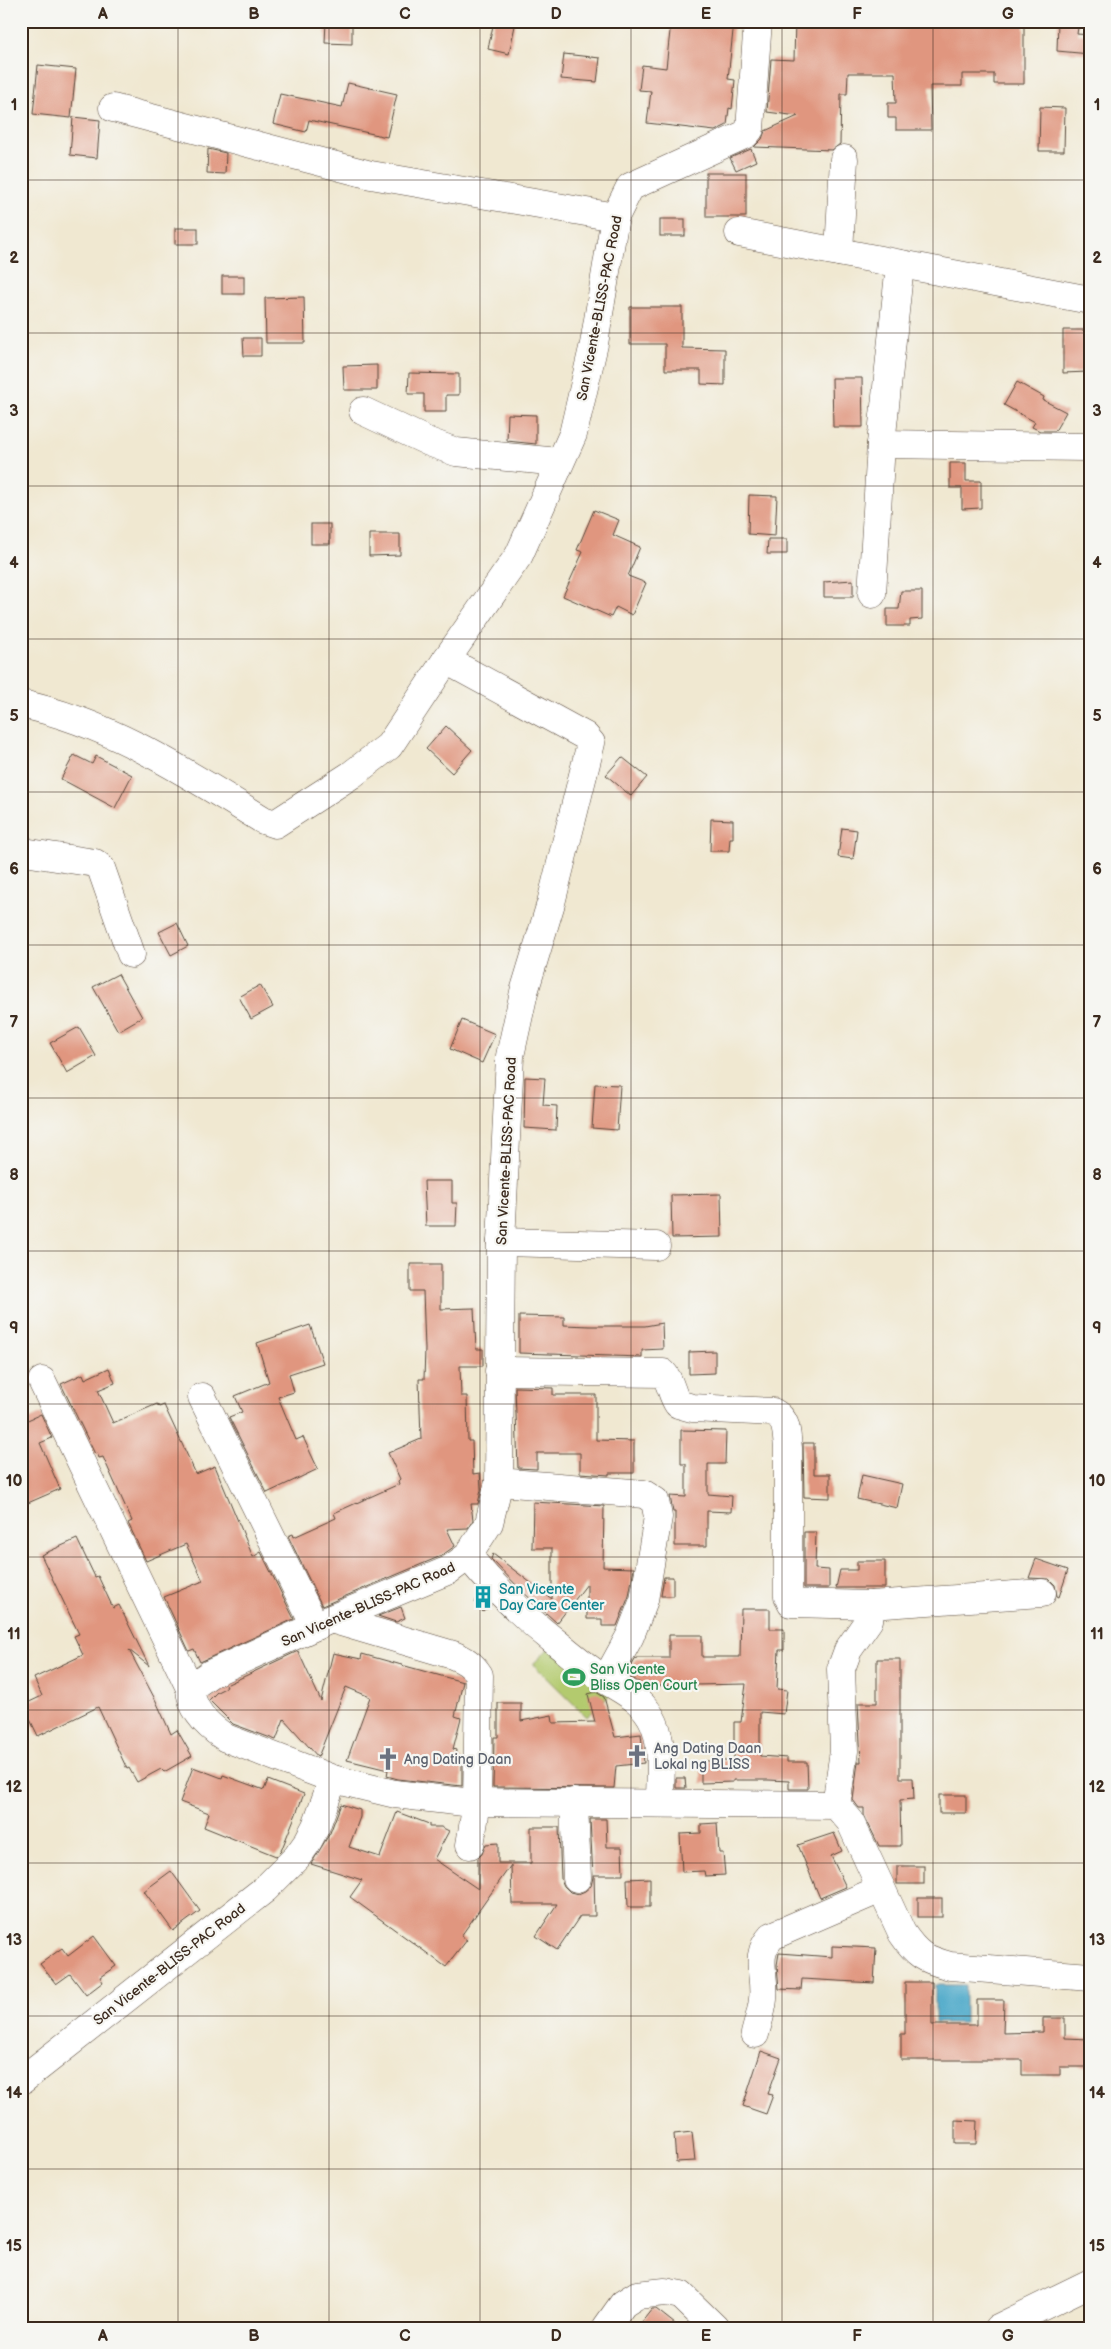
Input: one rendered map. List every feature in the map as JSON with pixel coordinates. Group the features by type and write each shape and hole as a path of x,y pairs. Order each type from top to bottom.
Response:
{"street":[{"name":"San Vicente-BLISS-PAC Road","path":"190,1688 210,1674 323,1623 449,1570 468,1556 489,1523 499,1482 501,1242 510,1056 524,992 551,903 591,744 585,736 446,660 519,555 573,434 594,344 614,216 630,187 746,134 750,129 758,21"},
{"path":"113,108 371,175 614,216"},
{"path":"839,252 844,159"},
{"path":"739,233 1090,300"},
{"path":"872,594 881,444 900,264"},
{"path":"363,411 429,442 456,452 559,462"},
{"path":"881,444 1085,447"},
{"path":"21,704 53,711 138,746 263,820 275,824 351,775 389,746 446,660"},
{"path":"21,848 24,852 95,863 101,868 130,954"},
{"path":"501,1242 656,1246"},
{"path":"499,1371 663,1373 668,1378 672,1396 678,1404 692,1408 773,1412 781,1416 785,1424 788,1448 788,1596 791,1603 871,1605 1042,1594"},
{"path":"42,1381 190,1688 191,1696 198,1712 211,1728 226,1738 333,1779 422,1798 477,1802 660,1802 836,1805 850,1821 881,1889 913,1950 930,1960 950,1966 1090,1977"},
{"path":"202,1397 323,1623 453,1655 467,1660 479,1675 477,1802 470,1845"},
{"path":"499,1482 644,1494 655,1501 658,1517 644,1600 630,1636 606,1680"},
{"path":"468,1556 491,1584 556,1642 606,1680 636,1697 653,1721 659,1742 660,1802"},
{"path":"836,1805 844,1751 842,1664 848,1650 869,1620 871,1605"},
{"name":"San Vicente-BLISS-PAC Road","path":"21,2081 265,1889 283,1872 307,1843 316,1826 333,1779"},
{"path":"574,1802 577,1878"},
{"path":"755,2034 764,1998 761,1957 765,1944 772,1936 881,1889"},
{"path":"998,2328 1090,2283"},
{"path":"606,2328 623,2304 637,2295 665,2292 681,2295 715,2328"}],"green space":[{"name":"San Vicente Bliss Open Court","path":"561,1636 615,1690 587,1717 533,1664"}],"water":[{"path":"935,1985 965,1985 965,2023 935,2023"}],"building":[{"path":"326,21 352,21 352,44 325,43"},
{"path":"494,21 516,21 509,54 488,49"},
{"path":"685,21 734,21 728,79 735,80 732,109 729,108 727,125 715,131 647,123 651,91 639,90 642,65 666,68 671,22 685,24"},
{"path":"795,21 1024,21 1024,84 994,84 994,74 962,74 962,86 930,86 931,130 896,130 896,118 888,118 888,103 896,103 895,73 848,73 847,94 841,94 840,144 832,150 754,147 762,139 765,131 798,116 767,112 771,59 794,60"},
{"path":"1058,21 1079,21 1077,34 1090,35 1090,54 1057,51"},
{"path":"564,54 600,58 597,82 561,79"},
{"path":"38,65 76,69 71,118 33,114"},
{"path":"348,83 397,94 387,137 309,120 306,132 273,124 280,94 342,107"},
{"path":"1040,107 1065,108 1064,151 1039,151"},
{"path":"73,117 100,120 97,158 70,155"},
{"path":"208,149 226,153 225,174 207,173"},
{"path":"751,149 756,161 736,170 730,158"},
{"path":"706,173 746,173 746,217 706,217"},
{"path":"660,219 685,219 685,236 660,236"},
{"path":"175,228 198,228 198,244 175,244"},
{"path":"222,276 244,276 244,294 222,294"},
{"path":"304,297 305,343 266,343 265,298"},
{"path":"630,307 682,307 682,348 725,349 725,385 701,384 701,370 665,370 665,344 630,344"},
{"path":"1063,330 1087,330 1088,372 1063,373"},
{"path":"243,338 261,338 261,356 244,356"},
{"path":"377,365 377,390 344,390 343,366"},
{"path":"409,373 459,374 459,395 446,395 446,412 424,412 424,394 408,394"},
{"path":"832,378 862,378 863,427 833,427"},
{"path":"1017,382 1044,397 1043,400 1066,412 1055,431 1040,431 1032,427 1035,422 1004,405"},
{"path":"508,414 536,415 536,444 507,441"},
{"path":"950,463 966,463 966,481 981,481 981,508 962,509 962,488 950,488"},
{"path":"749,495 777,496 775,536 748,534"},
{"path":"594,510 619,520 613,535 640,547 628,576 646,583 632,615 616,607 611,617 563,596 583,552 577,550"},
{"path":"311,524 330,524 330,544 311,544"},
{"path":"369,534 400,534 400,555 369,556"},
{"path":"768,539 787,539 787,554 767,554"},
{"path":"853,580 853,597 824,597 824,582"},
{"path":"901,591 922,591 922,619 910,620 910,626 887,626 887,609 899,609"},
{"path":"446,726 472,750 452,773 426,749"},
{"path":"74,755 92,764 96,756 132,775 115,808 61,779"},
{"path":"622,757 647,777 631,796 606,775"},
{"path":"711,819 733,820 733,838 730,838 729,851 710,851"},
{"path":"842,828 857,830 853,859 838,857"},
{"path":"177,923 188,946 171,955 159,932"},
{"path":"118,974 142,1017 118,1031 93,987"},
{"path":"260,985 273,1007 251,1019 239,997"},
{"path":"462,1020 495,1034 482,1063 450,1049"},
{"path":"79,1027 96,1056 67,1073 50,1043"},
{"path":"525,1077 545,1078 543,1105 557,1106 556,1130 524,1128"},
{"path":"595,1084 620,1085 617,1130 592,1128"},
{"path":"424,1181 452,1181 452,1203 457,1203 456,1226 426,1226"},
{"path":"721,1194 722,1237 672,1238 671,1195"},
{"path":"410,1264 441,1264 441,1309 474,1308 476,1349 483,1349 483,1366 460,1366 461,1396 467,1396 468,1441 472,1441 473,1474 480,1473 481,1490 478,1504 471,1504 473,1520 468,1528 447,1529 455,1546 441,1556 322,1606 288,1536 293,1534 294,1537 336,1518 334,1513 399,1484 398,1481 400,1479 388,1453 421,1439 419,1379 424,1379 423,1291 410,1291"},
{"path":"519,1316 564,1317 564,1325 645,1326 662,1323 663,1349 642,1350 642,1357 519,1353"},
{"path":"310,1325 323,1363 289,1374 294,1392 278,1397 296,1440 303,1437 318,1469 267,1493 229,1417 242,1412 235,1396 269,1382 257,1343"},
{"path":"715,1351 715,1373 689,1374 689,1352"},
{"path":"109,1368 115,1383 98,1390 113,1423 157,1404 159,1407 164,1405 196,1474 215,1466 253,1557 261,1552 294,1619 200,1662 194,1649 189,1651 164,1597 203,1581 186,1544 146,1561 128,1523 132,1521 103,1457 99,1458 97,1453 95,1454 61,1384 83,1374 85,1379"},
{"path":"515,1387 553,1388 553,1395 596,1395 596,1440 634,1441 634,1473 609,1473 609,1475 580,1473 580,1453 537,1453 537,1469 518,1468"},
{"path":"41,1414 52,1438 40,1443 60,1489 21,1506 21,1423"},
{"path":"681,1430 726,1431 725,1464 708,1464 708,1494 732,1496 731,1512 707,1511 707,1546 675,1546 675,1512 673,1512 670,1496 686,1497 686,1464 681,1464"},
{"path":"803,1443 814,1443 814,1474 830,1474 830,1498 804,1497"},
{"path":"862,1475 902,1484 897,1508 857,1499"},
{"path":"533,1502 604,1506 603,1567 634,1568 629,1596 617,1626 602,1626 602,1619 587,1619 587,1584 557,1623 491,1559 493,1554 552,1599 552,1548 532,1548"},
{"path":"804,1532 816,1532 815,1569 829,1570 829,1588 804,1588"},
{"path":"77,1539 95,1577 98,1576 113,1608 119,1605 149,1666 129,1650 171,1734 177,1730 192,1756 164,1772 161,1769 137,1782 129,1768 127,1769 98,1707 38,1736 23,1705 42,1696 34,1678 83,1655 74,1636 79,1634 41,1555"},
{"path":"1036,1559 1068,1570 1059,1597 1057,1596 1055,1585 1049,1579 1029,1578"},
{"path":"857,1561 885,1561 885,1588 836,1588 840,1570 857,1570"},
{"path":"664,1577 673,1577 673,1596 661,1596"},
{"path":"479,1592 491,1605 483,1612 475,1603"},
{"path":"401,1607 405,1618 396,1622 378,1616"},
{"path":"741,1609 770,1609 770,1629 784,1629 784,1650 779,1650 777,1689 787,1690 784,1714 760,1712 760,1756 787,1758 787,1762 807,1762 808,1789 789,1789 789,1781 733,1780 733,1782 701,1783 701,1761 734,1761 734,1722 741,1722 746,1684 644,1686 627,1674 636,1658 669,1658 669,1635 702,1635 702,1657 740,1657"},
{"path":"298,1651 321,1701 333,1653 361,1659 362,1654 463,1682 455,1716 461,1718 453,1749 456,1750 455,1759 462,1759 462,1786 398,1779 387,1776 388,1770 347,1760 370,1697 346,1687 318,1757 284,1719 276,1740 233,1724 209,1700 217,1692 227,1687 226,1685"},
{"path":"877,1659 900,1659 900,1778 913,1778 914,1799 900,1800 901,1846 879,1846 864,1815 864,1808 859,1808 853,1800 858,1762 861,1762 858,1703 877,1703"},
{"path":"596,1692 604,1697 615,1737 641,1734 644,1763 616,1766 614,1788 493,1787 494,1737 498,1737 498,1703 521,1703 521,1721 552,1715 553,1723 595,1722 588,1694"},
{"path":"193,1767 222,1778 223,1775 264,1790 268,1780 304,1794 281,1851 276,1856 204,1827 209,1813 180,1802"},
{"path":"676,1778 685,1778 686,1788 676,1788"},
{"path":"939,1795 966,1795 966,1813 939,1813"},
{"path":"341,1804 360,1810 360,1817 349,1847 380,1857 397,1812 429,1824 429,1827 441,1827 449,1831 434,1859 478,1889 478,1858 486,1844 498,1843 498,1863 531,1863 531,1827 559,1827 561,1879 564,1886 570,1892 578,1894 585,1891 591,1886 593,1877 590,1819 606,1819 607,1847 622,1847 623,1875 594,1875 595,1916 580,1916 557,1950 536,1936 557,1904 512,1904 511,1865 461,1936 467,1940 446,1967 350,1897 362,1880 311,1864 330,1833"},
{"path":"717,1823 719,1853 723,1853 725,1875 705,1876 704,1871 682,1872 680,1834 701,1833 701,1824"},
{"path":"834,1833 842,1851 831,1856 846,1887 820,1898 798,1845"},
{"path":"897,1866 924,1866 924,1884 897,1884"},
{"path":"171,1871 200,1911 173,1931 144,1891"},
{"path":"650,1878 650,1907 628,1907 627,1879"},
{"path":"918,1898 942,1898 942,1917 918,1917"},
{"path":"94,1936 116,1966 100,1977 103,1982 86,1995 70,1974 56,1984 40,1964 62,1948 68,1956"},
{"path":"832,1946 876,1948 874,1983 802,1979 801,1990 779,1989 777,1965 779,1953 832,1957"},
{"path":"905,1982 932,1982 932,2025 977,2025 977,2000 1004,2000 1003,2033 1043,2032 1043,2018 1065,2018 1065,2038 1090,2039 1090,2067 1060,2067 1060,2075 1022,2075 1022,2060 901,2060 901,2034 905,2034"},
{"path":"761,2051 781,2058 768,2094 773,2095 766,2114 743,2106"},
{"path":"955,2120 977,2121 976,2144 955,2144"},
{"path":"692,2132 695,2161 676,2162 674,2134"},
{"path":"652,2309 656,2309 680,2328 637,2328"}],"place":[{"name":"San Vicente Day Care Center","path":"483,1597"},
{"name":"San Vicente Bliss Open Court","path":"574,1677"},
{"name":"Ang Dating Daan Lokal ng BLISS","path":"637,1756"},
{"name":"Ang Dating Daan","path":"388,1759"}]}
